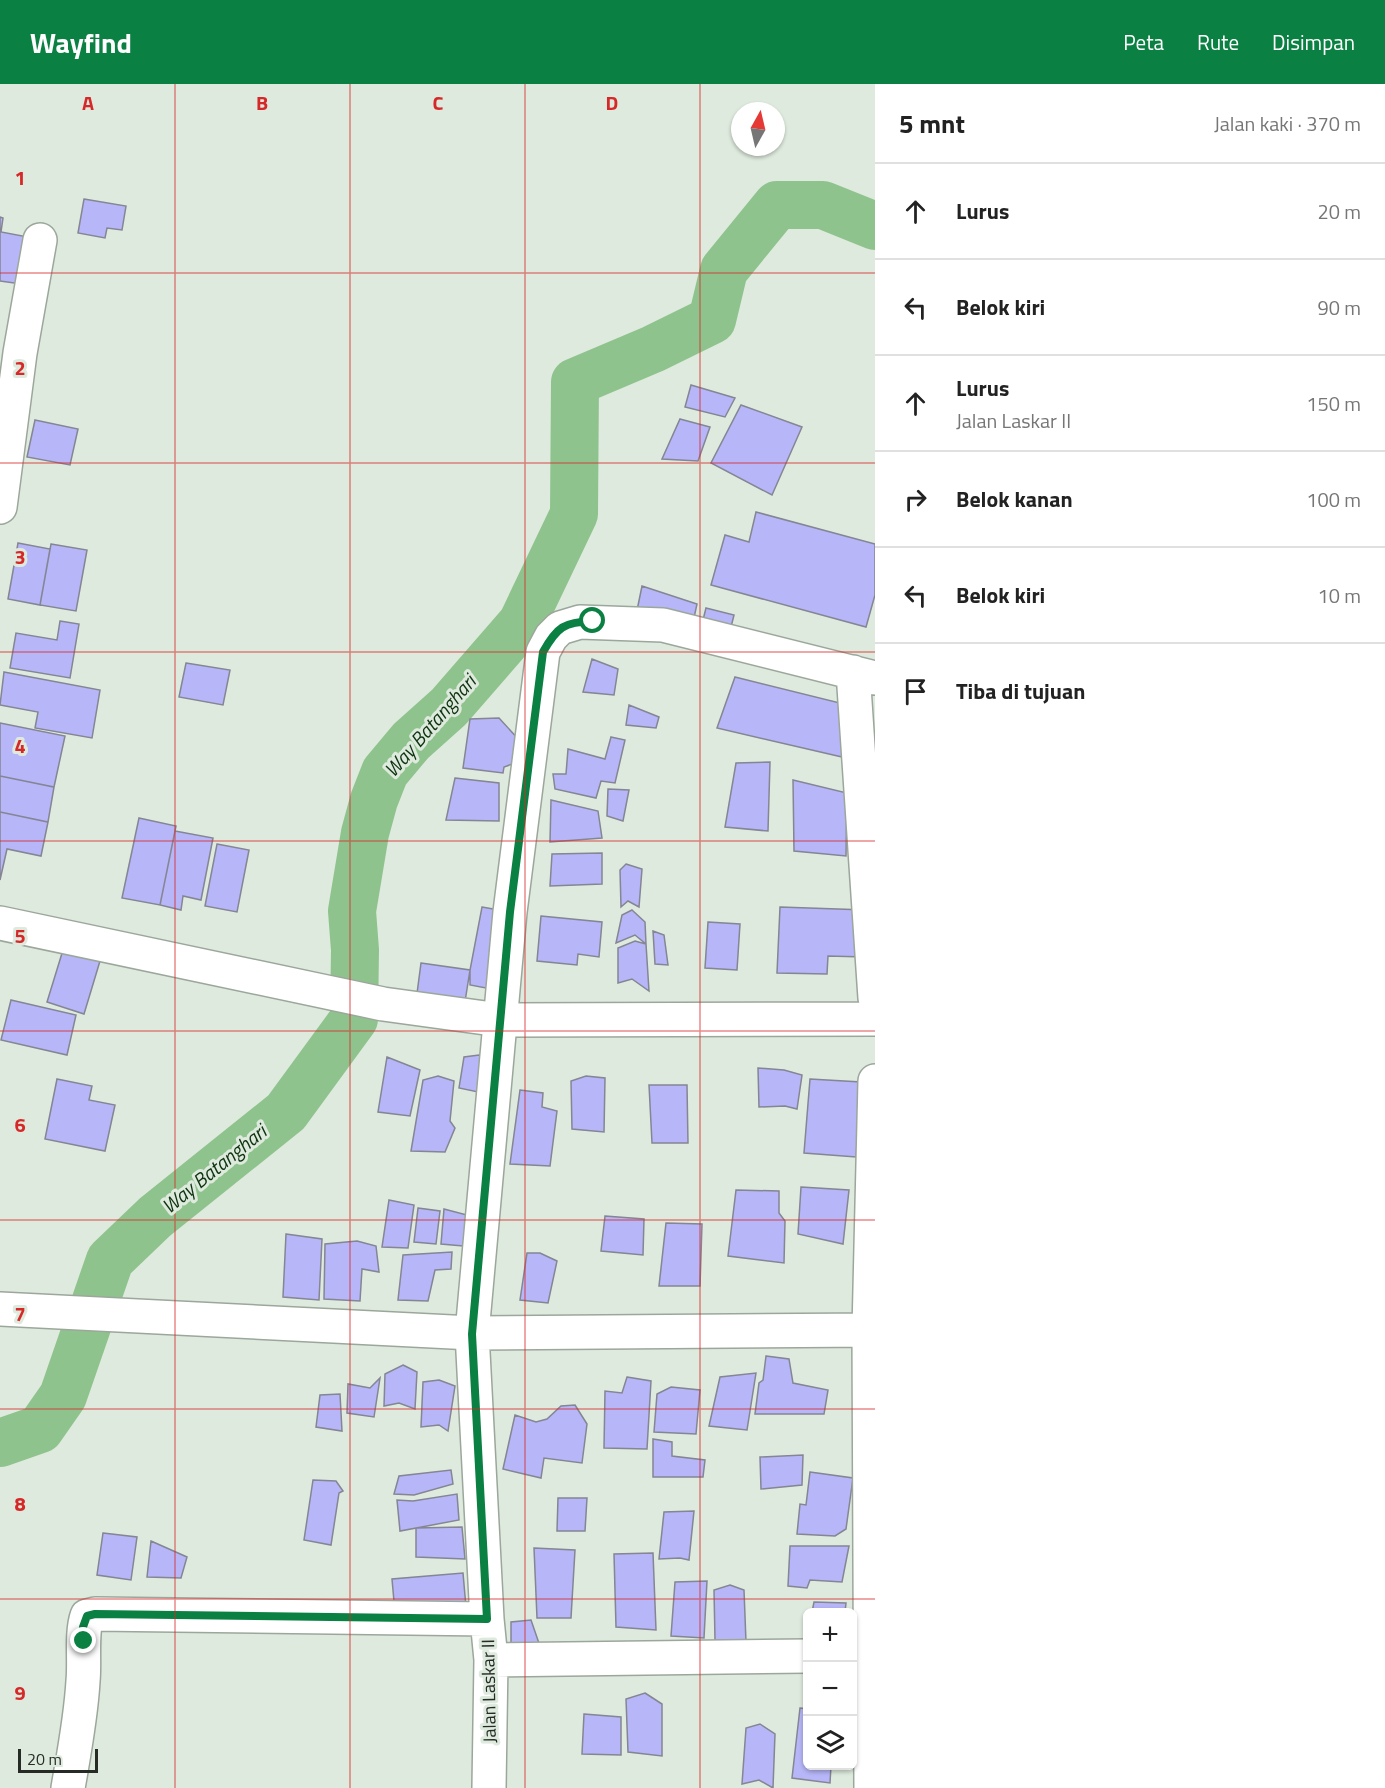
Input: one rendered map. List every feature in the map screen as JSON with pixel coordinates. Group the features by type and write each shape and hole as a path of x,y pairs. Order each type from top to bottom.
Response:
{"street":[{"path":"0,507 21,353 40,240"},
{"name":"Jalan Laskar II","path":"489,1788 491,1660 472,1334 510,912 543,652 551,637 560,628 580,622 663,625 864,675"},
{"path":"864,675 875,998"},
{"path":"0,923 382,1004 500,1020 875,1019"},
{"path":"871,1788 866,1656 875,1081"},
{"path":"0,1309 472,1334 872,1330"},
{"path":"68,1788 80,1712 85,1657 83,1627 87,1616 95,1614 487,1619"},
{"path":"491,1660 803,1656"}],"building":[{"path":"84,199 126,206 122,230 107,228 105,238 78,233"},
{"path":"0,217 3,218 1,232 28,237 21,284 0,281"},
{"path":"691,385 735,398 725,417 685,407"},
{"path":"741,405 802,427 772,495 711,463"},
{"path":"680,419 710,427 698,461 662,459"},
{"path":"35,420 78,429 70,465 27,457"},
{"path":"756,512 875,544 875,595 866,627 711,585 725,535 749,542"},
{"path":"18,543 50,549 40,605 8,599"},
{"path":"51,544 87,550 76,611 40,605"},
{"path":"642,586 697,604 692,627 635,620"},
{"path":"706,608 734,615 728,639 700,632"},
{"path":"60,621 79,624 70,678 10,668 16,633 57,640"},
{"path":"592,659 618,669 614,695 583,692"},
{"path":"186,663 230,670 223,705 179,697"},
{"path":"4,672 100,690 92,738 35,728 38,712 0,705"},
{"path":"735,677 840,703 842,757 717,728"},
{"path":"629,705 659,717 656,728 626,725"},
{"path":"499,718 521,742 518,762 504,767 503,773 463,768 470,719"},
{"path":"0,723 65,736 54,787 0,776"},
{"path":"611,737 625,740 615,783 601,781 596,798 555,789 553,774 566,774 568,749 605,759"},
{"path":"770,762 768,831 725,827 736,763"},
{"path":"0,776 54,787 48,822 0,812"},
{"path":"455,778 499,783 499,821 446,820"},
{"path":"793,780 847,793 846,856 794,851"},
{"path":"608,789 629,790 623,821 607,816"},
{"path":"551,800 598,811 602,838 550,842"},
{"path":"0,812 48,822 41,856 7,849 0,880"},
{"path":"139,818 176,826 160,905 122,898"},
{"path":"175,831 213,838 201,900 183,896 181,910 160,905"},
{"path":"217,844 249,850 237,912 205,906"},
{"path":"602,853 602,884 550,886 552,854"},
{"path":"626,864 642,869 639,907 628,901 621,907 620,870"},
{"path":"482,907 510,912 491,989 470,985 470,970"},
{"path":"780,907 866,910 864,957 828,956 827,974 777,973"},
{"path":"632,910 645,922 646,944 635,935 616,943 622,915"},
{"path":"541,916 602,922 599,957 578,954 577,965 537,961"},
{"path":"708,922 740,924 737,970 705,968"},
{"path":"653,931 664,935 668,965 655,964"},
{"path":"635,941 646,944 649,991 632,979 618,983 618,948"},
{"path":"63,950 100,961 84,1014 47,1002"},
{"path":"421,963 470,970 464,1008 416,1001"},
{"path":"11,1000 76,1015 67,1055 1,1040"},
{"path":"479,1055 490,1065 478,1092 459,1088 464,1057"},
{"path":"387,1057 420,1070 410,1116 378,1112"},
{"path":"758,1068 784,1070 802,1075 797,1109 785,1106 759,1107"},
{"path":"438,1076 454,1081 450,1121 455,1128 445,1152 411,1151 423,1080"},
{"path":"586,1076 605,1078 604,1132 572,1129 571,1081"},
{"path":"57,1079 92,1086 89,1100 115,1105 105,1151 45,1139"},
{"path":"810,1079 861,1082 856,1157 804,1153"},
{"path":"649,1085 687,1085 688,1143 652,1143"},
{"path":"520,1090 543,1093 542,1107 557,1111 550,1166 510,1164"},
{"path":"801,1187 849,1190 843,1244 798,1234"},
{"path":"736,1190 779,1191 779,1213 785,1221 784,1263 728,1256"},
{"path":"389,1200 414,1205 408,1248 382,1247"},
{"path":"418,1208 440,1211 436,1244 414,1242"},
{"path":"444,1209 467,1215 463,1246 441,1244"},
{"path":"605,1216 644,1219 643,1255 601,1251"},
{"path":"666,1223 702,1224 700,1286 659,1286"},
{"path":"286,1234 322,1239 319,1300 283,1297"},
{"path":"357,1241 376,1246 379,1272 362,1269 360,1301 324,1299 325,1244"},
{"path":"452,1252 451,1269 435,1270 428,1301 398,1300 403,1255"},
{"path":"527,1253 540,1253 557,1261 548,1303 520,1300"},
{"path":"766,1356 789,1359 793,1383 828,1390 824,1414 755,1414 759,1383 763,1380"},
{"path":"403,1365 417,1372 415,1409 399,1403 384,1406 385,1374"},
{"path":"756,1373 747,1430 709,1426 720,1377"},
{"path":"627,1377 651,1381 647,1449 604,1448 605,1391 622,1393"},
{"path":"380,1378 374,1417 347,1413 348,1384 370,1388"},
{"path":"439,1380 455,1386 448,1431 439,1425 421,1427 423,1382"},
{"path":"671,1387 700,1390 696,1434 654,1432 657,1394"},
{"path":"340,1394 342,1431 316,1427 320,1395"},
{"path":"575,1405 587,1424 582,1463 544,1458 541,1478 503,1469 515,1415 536,1422 547,1419 561,1406"},
{"path":"653,1439 672,1442 672,1456 705,1460 703,1477 653,1477"},
{"path":"803,1455 802,1485 761,1489 760,1457"},
{"path":"451,1470 453,1484 414,1495 394,1494 399,1476"},
{"path":"810,1472 853,1478 846,1529 835,1536 797,1534 800,1504 806,1505"},
{"path":"313,1480 336,1481 343,1491 339,1493 331,1545 304,1540"},
{"path":"457,1494 459,1520 400,1531 397,1500 413,1501"},
{"path":"558,1498 587,1498 585,1531 557,1531"},
{"path":"694,1511 689,1560 659,1559 664,1512"},
{"path":"462,1527 465,1559 416,1557 416,1528"},
{"path":"103,1533 137,1537 131,1580 97,1575"},
{"path":"151,1541 187,1557 181,1578 147,1577"},
{"path":"790,1546 849,1546 842,1582 810,1580 807,1588 788,1586"},
{"path":"534,1548 575,1550 571,1618 537,1618"},
{"path":"653,1553 656,1630 616,1627 614,1554"},
{"path":"463,1573 466,1607 395,1613 392,1579"},
{"path":"707,1581 704,1638 671,1636 675,1582"},
{"path":"730,1585 744,1590 746,1642 715,1640 714,1590"},
{"path":"814,1602 846,1603 845,1608 813,1608"},
{"path":"531,1620 542,1652 511,1653 511,1622"},
{"path":"645,1693 662,1704 662,1756 628,1752 626,1699"},
{"path":"800,1708 803,1708 803,1770 831,1770 830,1783 792,1778"},
{"path":"584,1714 621,1717 621,1755 582,1754"},
{"path":"760,1724 775,1734 773,1788 759,1780 742,1784 746,1728"}],"waterway":[{"name":"Way Batanghari","path":"0,1443 40,1429 63,1396 110,1260 155,1217 286,1112 354,1019 355,950 352,911 365,833 374,800 385,772 411,741 449,707 522,623 574,514 575,382 653,349 712,320 724,270 777,205 823,205 875,226"}],"route":[{"path":"84,1641 83,1627 87,1616 95,1614 487,1619 472,1334 510,912 543,652 551,637 560,628 593,621"}]}
